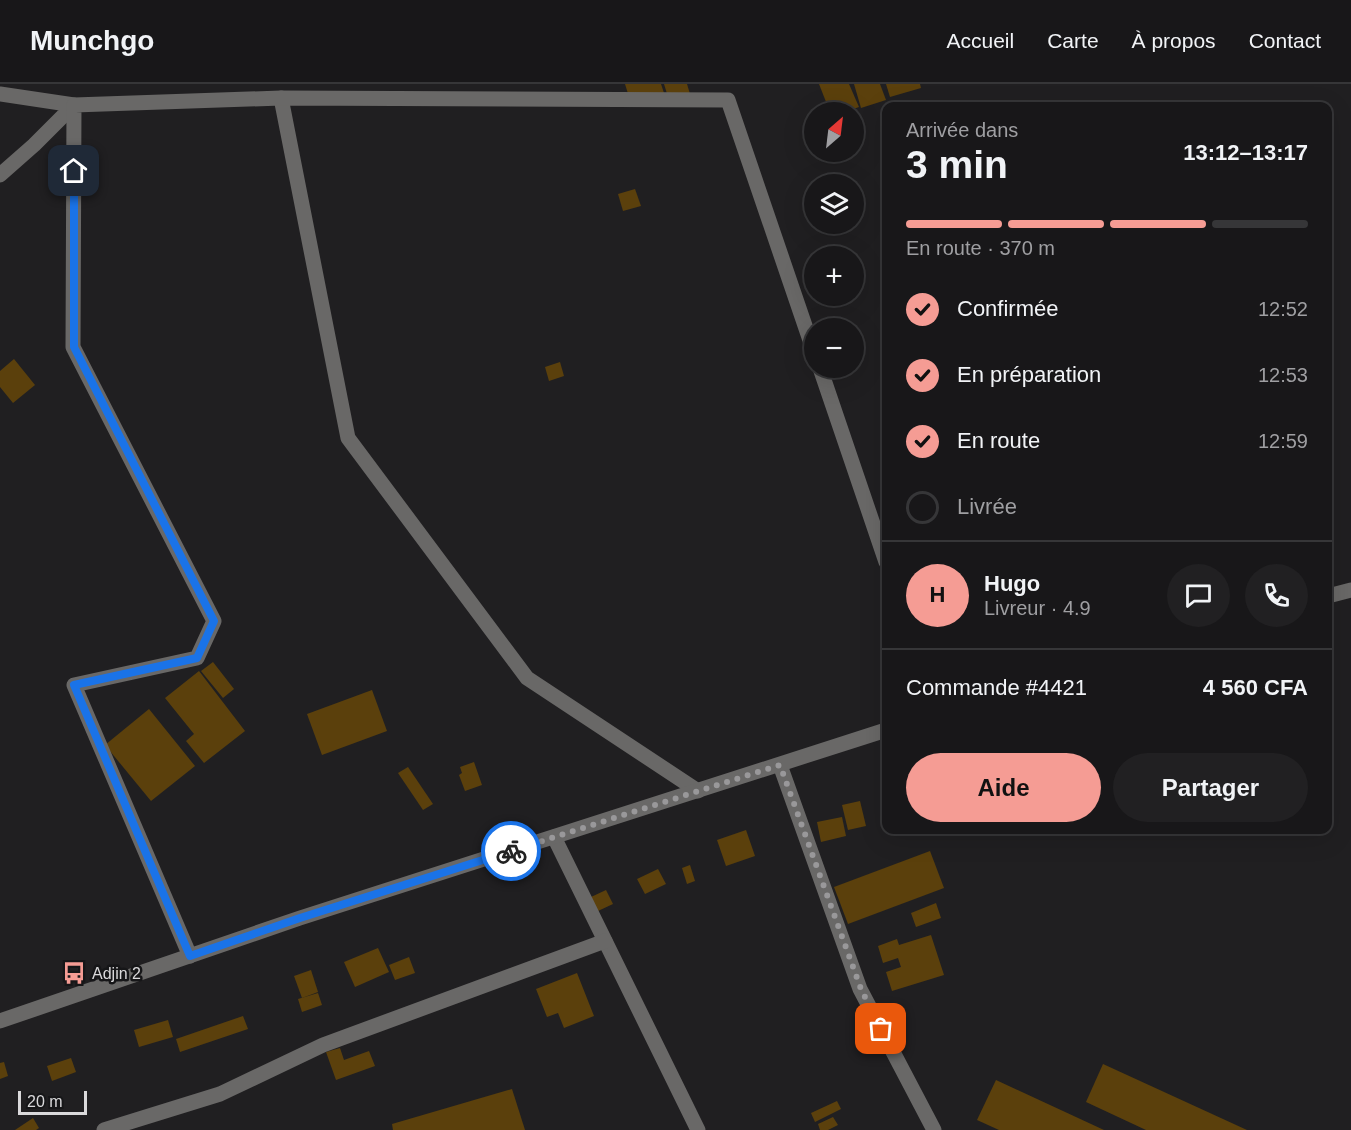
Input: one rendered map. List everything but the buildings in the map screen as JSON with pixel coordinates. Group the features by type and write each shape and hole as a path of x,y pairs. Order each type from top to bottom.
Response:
{"street":[{"path":"0,94 74,105 281,98 728,100 804,323"},
{"path":"281,98 348,438 527,678 698,791"},
{"path":"0,175 74,105"},
{"path":"74,105 74,347 214,621 197,658 74,685 190,956"},
{"path":"823,378 882,550"},
{"path":"1332,595 1351,590"},
{"path":"0,1020 300,918 882,731"},
{"path":"780,765 861,989 934,1130"},
{"path":"554,837 698,1130"},
{"path":"104,1130 220,1094 323,1045 605,941"}],"way so far":[{"path":"511,851 780,765 861,989 881,1029"}],"place":[{"name":"Adjin 2","path":"74,973"}],"route":[{"path":"74,171 74,347 214,621 197,658 74,685 190,956 300,918 511,851"}]}
